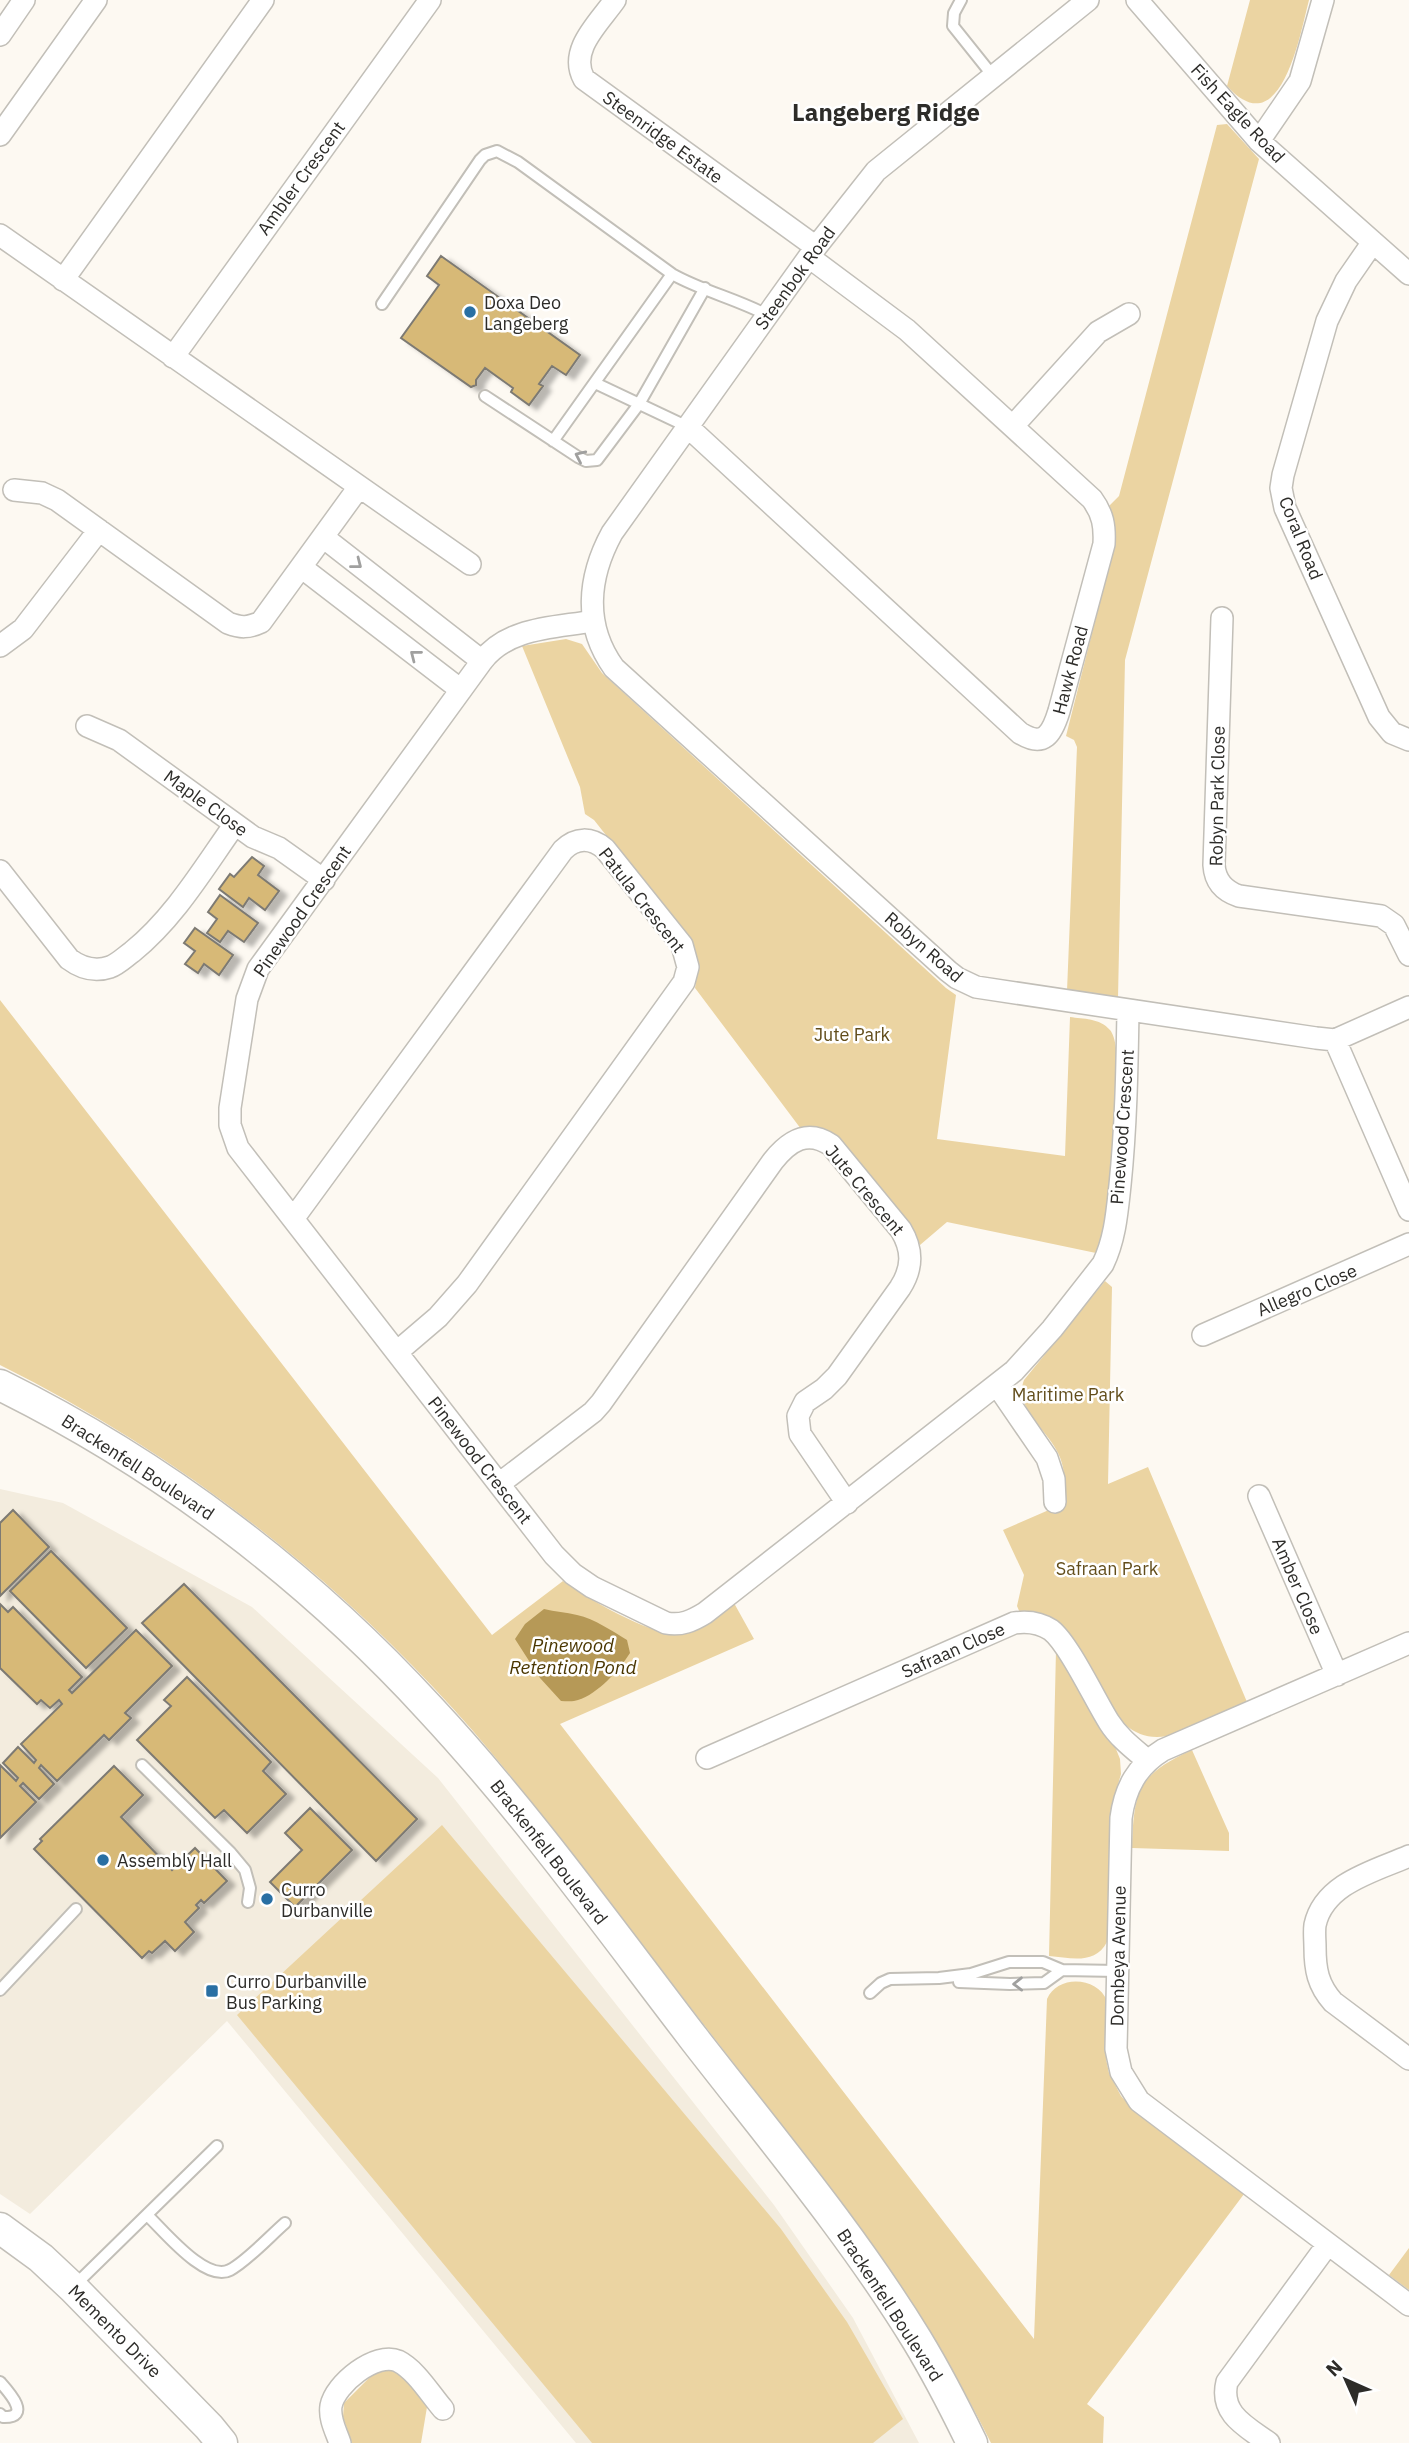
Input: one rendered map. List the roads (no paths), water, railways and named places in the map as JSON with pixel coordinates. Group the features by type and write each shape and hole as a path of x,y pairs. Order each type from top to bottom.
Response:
{"street":[{"path":"0,35 24,0"},
{"path":"0,135 96,0"},
{"path":"63,279 263,0"},
{"name":"Ambler Crescent","path":"173,357 430,0"},
{"name":"Steenridge Estate","path":"615,0 581,49 579,65 584,79 813,252"},
{"name":"Steenbok Road","path":"593,621 594,578 603,549 612,533 813,252 884,163 1088,0"},
{"name":"Fish Eagle Road","path":"1137,0 1259,141 1409,274"},
{"path":"1259,141 1300,81 1323,0"},
{"path":"0,235 470,565"},
{"name":"Coral Road","path":"1373,243 1346,281 1327,321 1281,488 1285,508 1379,717 1392,733 1409,740"},
{"name":"Hawk Road","path":"688,427 1020,733 1036,740 1043,739 1050,733 1056,722 1104,544 1105,528 1099,508 907,330 813,252"},
{"path":"1013,426 1098,332 1129,314"},
{"path":"13,490 42,493 57,500 228,623 249,627 261,622 359,487"},
{"path":"0,646 23,629 99,530"},
{"path":"323,537 482,661"},
{"path":"301,567 461,690"},
{"name":"Robyn Park Close","path":"1222,618 1214,864 1219,882 1227,891 1239,896 1381,916 1394,925 1409,955"},
{"name":"Pinewood Crescent","path":"593,621 516,635 498,644 482,661 253,978 247,999 230,1108 230,1125 238,1148 554,1555 573,1574 592,1587 656,1619 676,1625 690,1621 705,1613 847,1503 1024,1362 1103,1264 1110,1249 1126,1132 1128,1011"},
{"name":"Robyn Road","path":"593,621 598,642 614,667 957,978 976,987 1335,1040"},
{"name":"Maple Close","path":"87,726 119,740 253,837 279,848 324,880"},
{"path":"0,871 69,959 79,966 91,969 111,967 152,935 168,917 235,824"},
{"name":"Patula Crescent","path":"293,1219 563,850 575,841 582,840 590,840 605,849 682,945 688,967 684,982 467,1284 438,1317 397,1352"},
{"path":"1409,1007 1335,1040 1409,1210"},
{"name":"Jute Crescent","path":"499,1484 601,1403 780,1152 794,1140 807,1136 824,1140 831,1145 901,1230 911,1257 908,1273 900,1288 837,1376 806,1402 798,1416 797,1427 800,1434 847,1503"},
{"name":"Allegro Close","path":"1203,1335 1409,1244"},
{"name":"Brackenfell Boulevard","path":"0,1385 122,1453 203,1507 320,1600 373,1649 430,1708 534,1832 845,2234 918,2342 972,2443"},
{"path":"997,1385 1047,1458 1054,1479 1055,1502"},
{"name":"Amber Close","path":"1259,1496 1337,1675"},
{"name":"Safraan Close","path":"707,1758 1014,1623 1022,1622 1038,1623 1053,1631 1111,1725 1129,1746 1148,1760"},
{"name":"Dombeya Avenue","path":"1409,1643 1163,1750 1148,1760 1133,1778 1123,1804 1118,1971 1118,2061 1132,2092 1148,2108 1409,2305"},
{"path":"1409,1856 1344,1884 1323,1907 1315,1926 1315,1968 1325,1993 1333,2002 1409,2059"},
{"name":"Memento Drive","path":"0,2228 73,2288 222,2443"},
{"path":"1269,2443 1231,2413 1225,2397 1227,2382 1328,2244"},
{"path":"340,2443 331,2413 333,2398 355,2374 374,2361 390,2358 405,2365 443,2409"}],"lane":[{"path":"961,0 954,13 953,26 993,76"},
{"path":"382,304 480,160 497,151 518,162 672,274 768,315"},
{"path":"553,441 672,274"},
{"path":"485,396 586,461 597,460 639,404 705,288"},
{"path":"595,383 688,427"},
{"path":"142,1765 245,1870 250,1888 248,1902"},
{"path":"0,1990 76,1909"},
{"path":"870,1993 890,1979 971,1974 1009,1962 1043,1962 1062,1970 1118,1971"},
{"path":"939,1978 952,1982 1044,1983 1062,1970"},
{"path":"73,2288 217,2146"},
{"path":"148,2216 203,2267 216,2272 232,2269 285,2223"},
{"path":"0,2382 15,2399 17,2406 15,2413 9,2417 0,2414"}],"water":[{"name":"Pinewood Retention Pond","path":"544,1609 584,1617 627,1640 630,1653 625,1660 607,1681 586,1697 561,1701 540,1678 515,1639 525,1624"}],"place":[{"name":"Doxa Deo Langeberg","path":"470,312"},
{"name":"Assembly Hall","path":"103,1860"},
{"name":"Curro Durbanville","path":"267,1899"},
{"name":"Curro Durbanville Bus Parking","path":"212,1991"}],"district":[{"name":"Langeberg Ridge","path":"886,112"}],"park label":[{"name":"Jute Park","path":"852,1034"},
{"name":"Maritime Park","path":"1068,1394"},
{"name":"Safraan Park","path":"1107,1568"}]}
